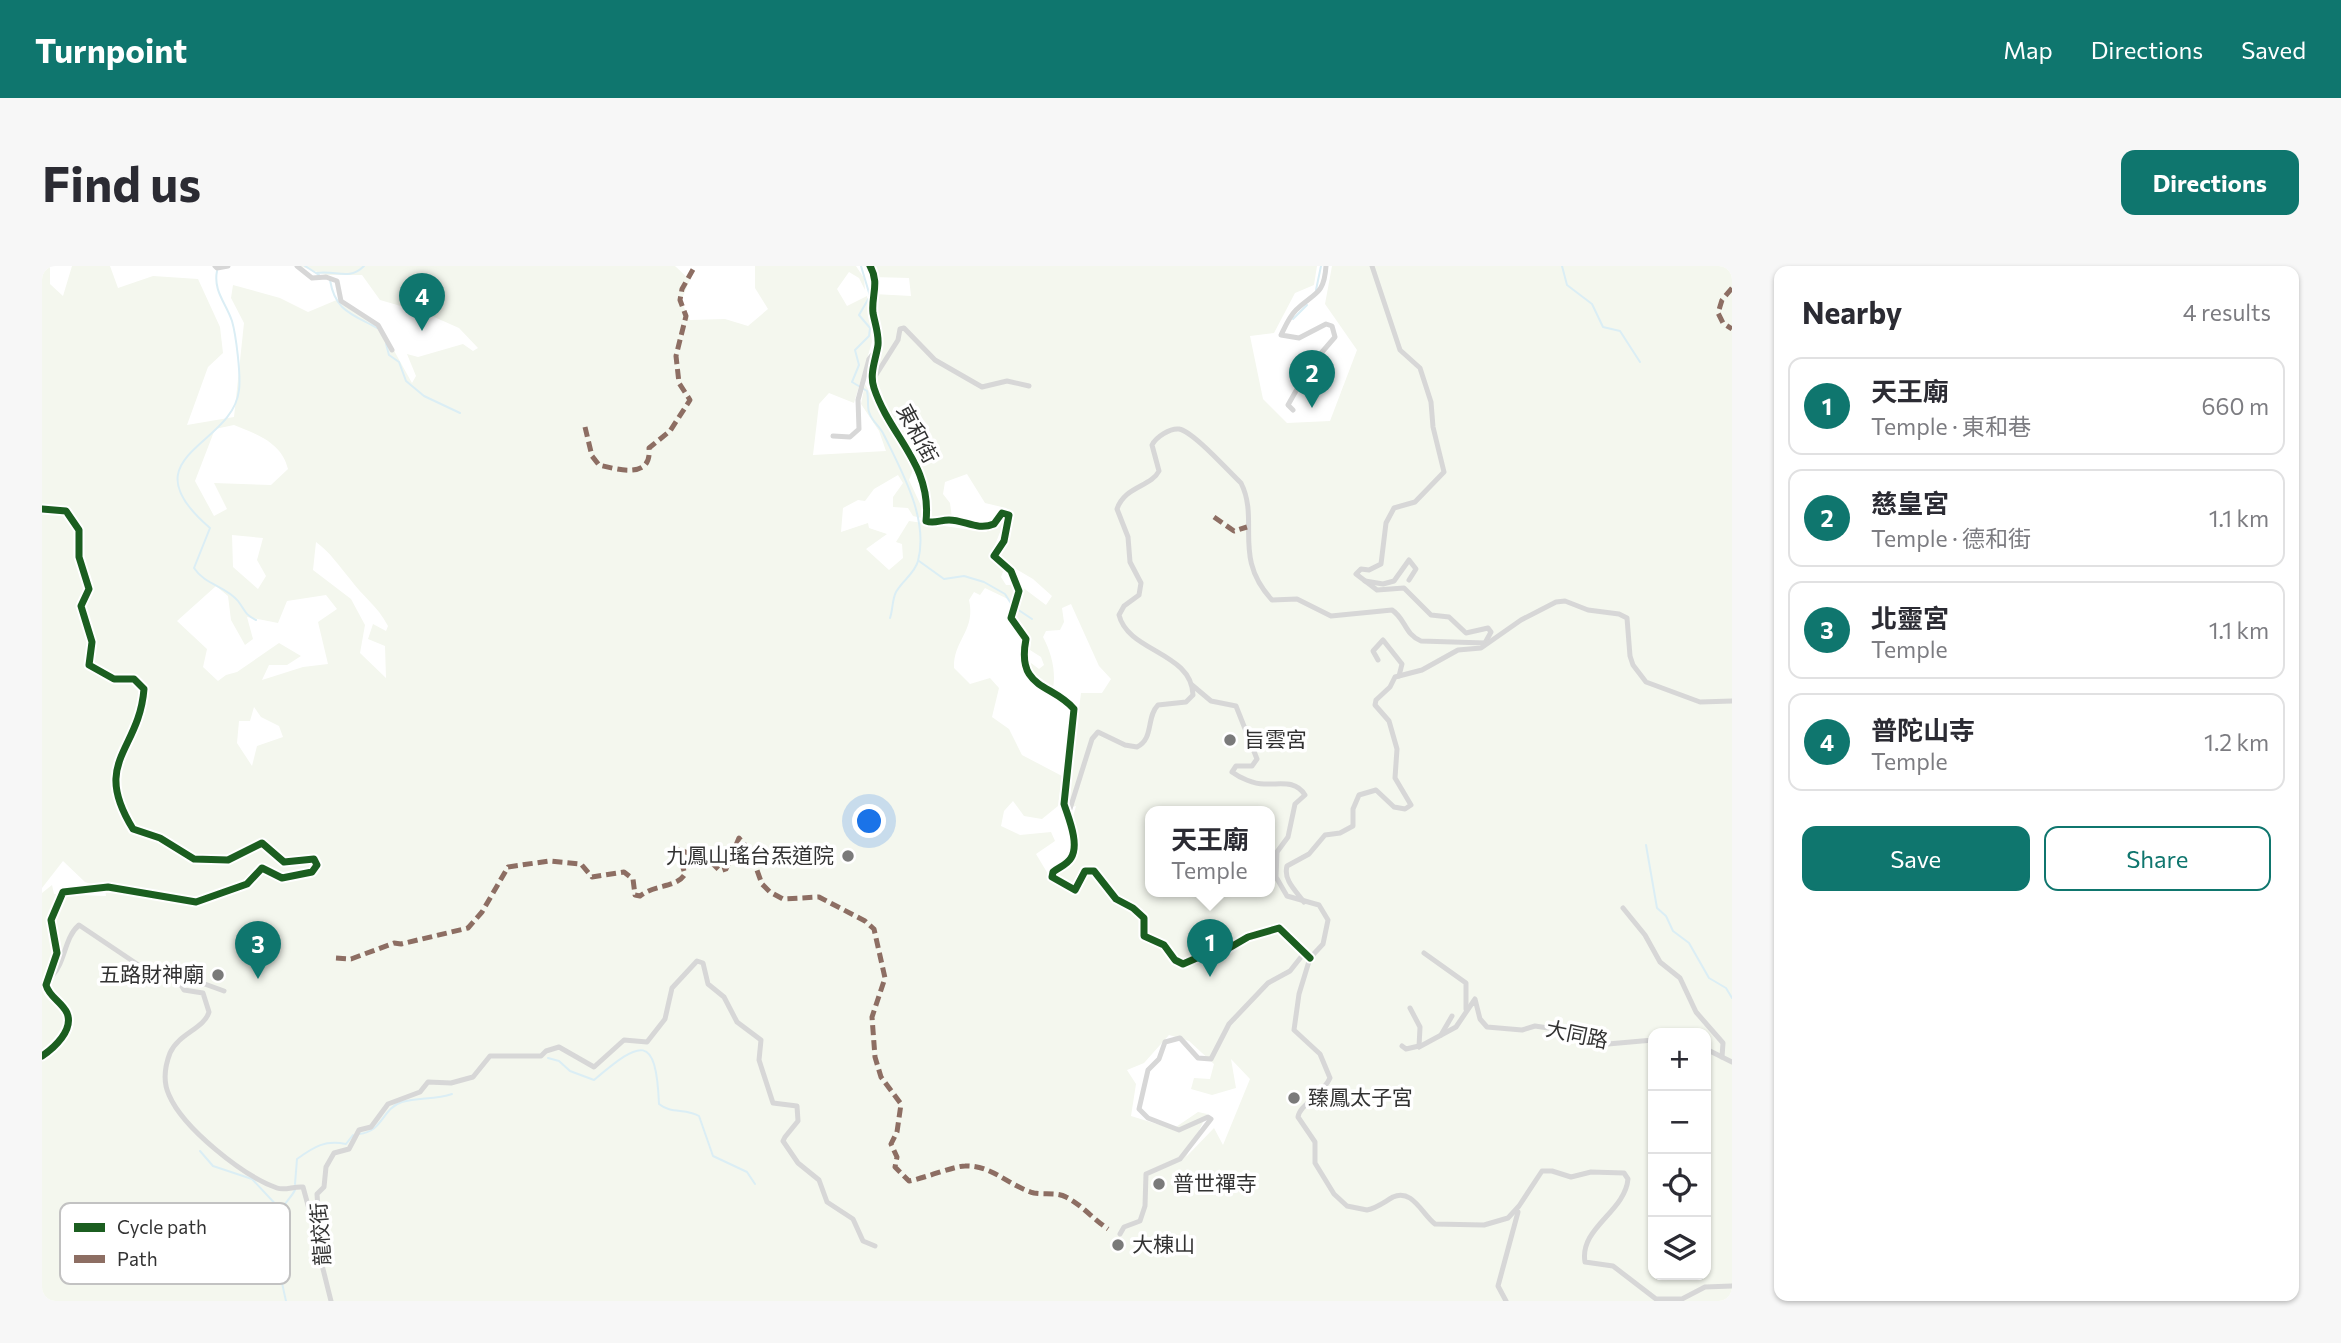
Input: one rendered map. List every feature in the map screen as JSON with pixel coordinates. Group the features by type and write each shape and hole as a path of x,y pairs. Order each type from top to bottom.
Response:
{"street":[{"path":"217,268 228,266"},
{"path":"297,266 312,278 323,277 337,281 338,295 345,306 378,325 392,350"},
{"path":"870,266 876,279 873,313 877,328 872,381"},
{"path":"1293,410 1288,405 1301,380 1331,342 1335,331 1332,326 1326,324 1299,338 1281,335 1293,313 1318,293 1325,281 1326,266"},
{"path":"1304,902 1289,882 1285,873 1287,866 1309,854 1325,835 1340,833 1353,826 1353,809 1359,795 1377,790 1394,807 1405,809 1411,805 1395,778 1399,759 1389,721 1375,705 1376,700 1390,687 1391,680 1422,670 1458,650 1481,648 1491,632 1488,628 1466,633 1449,617 1432,615 1404,588 1385,591 1363,581 1357,571 1369,570 1381,564 1386,523 1394,508 1415,502 1444,471 1433,428 1431,402 1420,368 1400,350 1377,289 1372,266"},
{"path":"872,381 898,340 900,329 904,328 935,360 982,387 999,381 1029,386"},
{"path":"833,436 850,437 859,429 862,389 869,359 877,348"},
{"name":"東和街","path":"872,381 885,414 913,456 920,472 927,503 926,521 932,523 953,520 982,527 994,524 1002,513 1009,515 1004,541 994,556 1011,571 1019,591 1011,618 1026,639 1025,659 1035,685 1074,709 1064,804 1069,812"},
{"path":"1310,958 1279,928 1248,937 1217,955 1199,957 1186,964 1178,962 1164,945 1144,936 1144,918 1116,899 1094,871 1085,871 1075,890 1052,877 1053,872 1071,860 1073,853 1069,812 1094,736 1103,732 1125,745 1137,747 1147,739 1152,711 1157,705 1186,702 1193,695 1192,685 1185,671 1124,631 1119,615 1124,606 1139,596 1141,583 1130,562 1128,537 1117,509 1133,488 1156,477 1159,471 1152,445 1155,439 1177,429 1198,442 1241,483 1246,499 1247,552 1257,579 1272,600 1297,599 1331,616 1392,610 1400,616 1412,637 1421,641 1485,642 1542,608 1565,601 1588,610 1623,615 1629,622 1633,665 1646,682 1700,702 1732,701"},
{"path":"42,509 66,511 79,530 79,557 89,589 81,606 92,642 89,665 114,678 134,679 144,689 133,732 115,767 119,807 133,829 160,838 194,859 228,860 262,843 284,862 314,859 317,865 312,872 289,878 262,869 247,884 196,902 108,887 66,890 51,920 57,953 48,991 68,1018 59,1042 42,1056"},
{"path":"1363,581 1383,584 1394,581 1409,561 1416,569 1409,580"},
{"path":"1378,660 1373,651 1383,640 1402,664 1399,676"},
{"path":"1192,685 1211,701 1231,703 1240,710 1257,759 1252,766 1236,766 1232,772 1262,785 1285,783 1302,790 1303,798 1291,811 1288,837 1279,847 1276,877 1287,896 1319,905 1328,920 1323,944 1310,958 1294,1030 1320,1054 1330,1078 1318,1097 1302,1107 1297,1117 1315,1142 1317,1170 1340,1201 1367,1210 1397,1195 1403,1195 1416,1203 1435,1224 1473,1226 1508,1218 1520,1206 1542,1171 1571,1177 1591,1172 1624,1173 1628,1179 1624,1197 1605,1222 1598,1226 1584,1253 1585,1262 1614,1266 1656,1299 1682,1299 1705,1287 1732,1286"},
{"path":"1623,908 1645,935 1660,962 1681,978 1696,1012 1723,1042 1722,1057"},
{"path":"49,979 60,967 67,943 79,925 137,964 147,978 175,975 213,984 224,990"},
{"path":"1120,1234 1124,1227 1138,1223 1144,1212 1146,1174 1180,1159 1211,1119 1208,1117 1179,1130 1143,1115 1139,1109 1144,1086 1149,1070 1159,1059 1162,1046 1180,1038 1198,1058 1211,1059 1229,1024 1268,983 1290,971 1305,952"},
{"path":"1424,953 1466,983 1466,1016"},
{"name":"龍校街","path":"331,1301 323,1273 316,1200 317,1194 324,1186 326,1167 334,1153 349,1149 357,1132 371,1127 388,1104 421,1092 432,1081 451,1083 472,1077 484,1061 498,1054 541,1056 553,1047 559,1047 591,1067 597,1067 624,1040 641,1043 653,1037 665,1019 671,988 693,964 701,961 708,984 724,998 737,1022 761,1040 759,1060 773,1103 797,1106 798,1121 785,1137 786,1146 798,1163 819,1180 827,1202 853,1219 863,1241 876,1246"},
{"path":"175,975 184,990 203,993 209,1012 204,1023 181,1037 170,1055 166,1085 174,1105 209,1145 256,1176 277,1188 298,1186 306,1190 307,1208 321,1237"},
{"name":"大同路","path":"1419,1047 1456,1027 1475,999 1480,1019 1487,1027 1522,1031 1535,1026 1568,1031 1608,1044 1648,1040"},
{"path":"1410,1008 1420,1027 1419,1047"},
{"path":"1441,1035 1452,1016"},
{"path":"1402,1046 1406,1049 1419,1047 1431,1034"},
{"path":"1711,1052 1732,1062"},
{"path":"1506,1301 1498,1286 1520,1206"}],"shaded area":[{"path":"42,266 50,266 50,284 63,296 72,266 110,266 118,288 153,276 198,279 220,327 223,353 208,367 187,425 234,417 244,323 231,298 233,285 280,298 308,312 339,299 382,329 412,383 416,376 407,354 418,357 463,344 473,351 478,348 459,328 425,313 380,300 362,275 326,275 300,266 675,266 690,280 681,301 690,320 725,319 748,326 768,309 755,288 755,266 856,266 864,278 865,290 859,278 849,272 837,289 847,306 867,296 872,342 854,403 829,393 819,404 813,455 886,451 879,431 861,404 865,384 913,470 909,480 922,508 922,518 913,516 908,508 893,507 893,497 903,483 898,475 874,489 865,501 858,500 843,508 841,532 868,523 869,528 887,534 866,549 889,570 903,558 902,544 896,542 909,521 986,532 998,524 1001,518 1005,520 990,557 1004,569 1001,577 1006,585 1013,585 1014,582 1018,585 1017,597 1012,601 985,588 980,595 974,592 969,600 969,620 957,650 954,668 970,684 990,678 999,688 992,717 1009,729 1022,755 1062,776 1058,806 1042,819 1024,816 1013,801 1004,811 1001,826 1020,835 1051,832 1055,841 1036,854 1051,879 1076,851 1072,820 1076,806 1067,808 1081,693 1102,693 1111,679 1099,666 1071,604 1062,608 1064,622 1060,630 1046,631 1043,637 1053,664 1052,693 1036,682 1029,666 1031,663 1039,669 1044,665 1041,657 1030,650 1031,638 1013,620 1022,587 1046,605 1052,596 1033,579 997,558 998,549 1006,539 1012,514 1006,508 985,503 967,474 945,482 943,494 950,503 952,518 932,520 928,514 928,497 916,455 875,391 879,329 874,294 911,296 909,278 872,277 867,266 1317,266 1314,285 1295,293 1274,333 1250,336 1263,399 1287,423 1330,421 1357,350 1325,304 1332,266 1732,266 1732,1301 42,1301 42,893 52,885 54,894 106,896 105,889 85,882 63,861 42,888","holes":["234,425 260,436 274,446 285,460 288,469 271,485 214,483 227,509 214,516 195,481 215,429","232,535 263,538 257,560 266,576 258,589 233,567","316,542 334,559 388,626 386,631 373,624 368,639 385,646 386,678 360,653 365,625 351,599 313,570","216,586 228,596 231,620 245,645 253,639 247,617 278,623 287,601 326,595 337,609 318,622 328,664 303,667 262,680 269,665 287,665 301,656 279,643 237,672 218,681 203,667 207,649 177,621","254,707 261,717 279,726 283,737 257,746 252,766 237,743 239,721 250,721","1169,1035 1189,1041 1214,1064 1210,1079 1194,1078 1191,1089 1212,1095 1236,1088 1231,1059 1250,1079 1223,1145 1214,1128 1186,1157 1207,1114 1198,1112 1173,1129 1131,1116 1136,1084 1127,1070 1144,1063"]}],"waterway":[{"path":"305,266 319,275"},
{"path":"317,273 348,274 364,266"},
{"path":"861,266 870,296 859,315 870,328 869,336 855,350 859,365 852,382 867,391 869,412 906,480 920,529 918,561 896,592 890,618"},
{"path":"1316,290 1321,266"},
{"path":"1562,266 1567,285 1592,304 1603,327 1620,331 1640,362"},
{"path":"217,271 218,291 232,321 235,336 239,390 233,409 180,467 178,484 187,503 210,528 194,568 204,578 233,596 247,614 256,620"},
{"path":"330,280 340,305 352,315 377,328"},
{"path":"1293,319 1307,305"},
{"path":"386,344 389,355 399,362 406,381 424,396 460,413"},
{"path":"919,561 944,579 964,576 984,582 1005,594 1012,605"},
{"path":"1017,609 1032,619"},
{"path":"1646,845 1657,908 1666,916 1673,931 1689,943 1709,978 1726,988 1732,998"},
{"path":"548,1058 559,1061 570,1071 594,1080 624,1057 634,1051 643,1050 650,1055 654,1065 659,1104 668,1109 699,1116 713,1156 747,1172 755,1184"},
{"path":"359,1134 378,1125 395,1105 414,1099 452,1094"},
{"path":"295,1184 297,1159 320,1145 346,1144 353,1135"},
{"path":"200,1151 213,1166 252,1179 274,1203"},
{"path":"286,1203 295,1190"},
{"path":"282,1284 286,1301"}],"marked path":[{"path":"585,427 592,456 599,465 625,470 640,468 645,464 649,458 649,448 670,431 690,400 679,383 676,356 686,316 680,300 682,289 695,266"},
{"path":"1732,288 1722,300 1718,313 1723,323 1732,329"},
{"path":"1214,517 1234,531 1247,527"},
{"path":"336,958 351,959 394,943 401,944 468,928 482,912 508,867 549,861 581,864 592,877 624,872 633,879 635,895 640,896 652,889 677,882 685,874 677,849 709,860 720,871 726,869 739,838 750,851 762,884 770,892 783,899 819,897 865,921 874,929 885,978 872,1017 875,1057 881,1077 901,1104 897,1132 891,1144 897,1157 895,1167 909,1181 965,1166 984,1169 1025,1190 1066,1197 1108,1229"}],"cycle path":[{"path":"870,266 875,284 873,313 878,341 873,372 874,388 923,483 926,521 955,520 988,526 994,524 1002,513 1009,515 1004,541 994,556 1011,571 1019,591 1011,618 1026,639 1026,668 1038,683 1074,709 1064,804 1074,845 1071,858 1053,872 1052,877 1075,890 1085,871 1094,871 1116,899 1144,918 1144,936 1164,945 1175,960 1183,964 1199,957 1217,955 1248,937 1279,928 1310,958"},
{"path":"42,509 66,511 79,530 79,557 89,589 81,606 92,642 89,665 114,679 134,679 144,689 140,710 117,771 116,787 121,806 133,829 160,838 194,859 228,860 262,843 284,862 314,859 317,865 312,872 282,878 262,868 247,884 196,902 108,887 63,892 51,920 57,953 46,985 67,1013 68,1026 57,1043 42,1056"}],"place":[{"name":"普陀山寺","path":"422,331"},
{"name":"慈皇宮","path":"1312,408"},
{"name":"旨雲宮","path":"1230,740"},
{"name":"九鳳山瑤台炁道院","path":"848,856"},
{"name":"五路財神廟","path":"218,975"},
{"name":"天王廟","path":"1210,977"},
{"name":"北靈宮","path":"258,979"},
{"name":"臻鳳太子宮","path":"1294,1098"},
{"name":"普世禪寺","path":"1159,1184"},
{"name":"大棟山","path":"1118,1245"}]}
